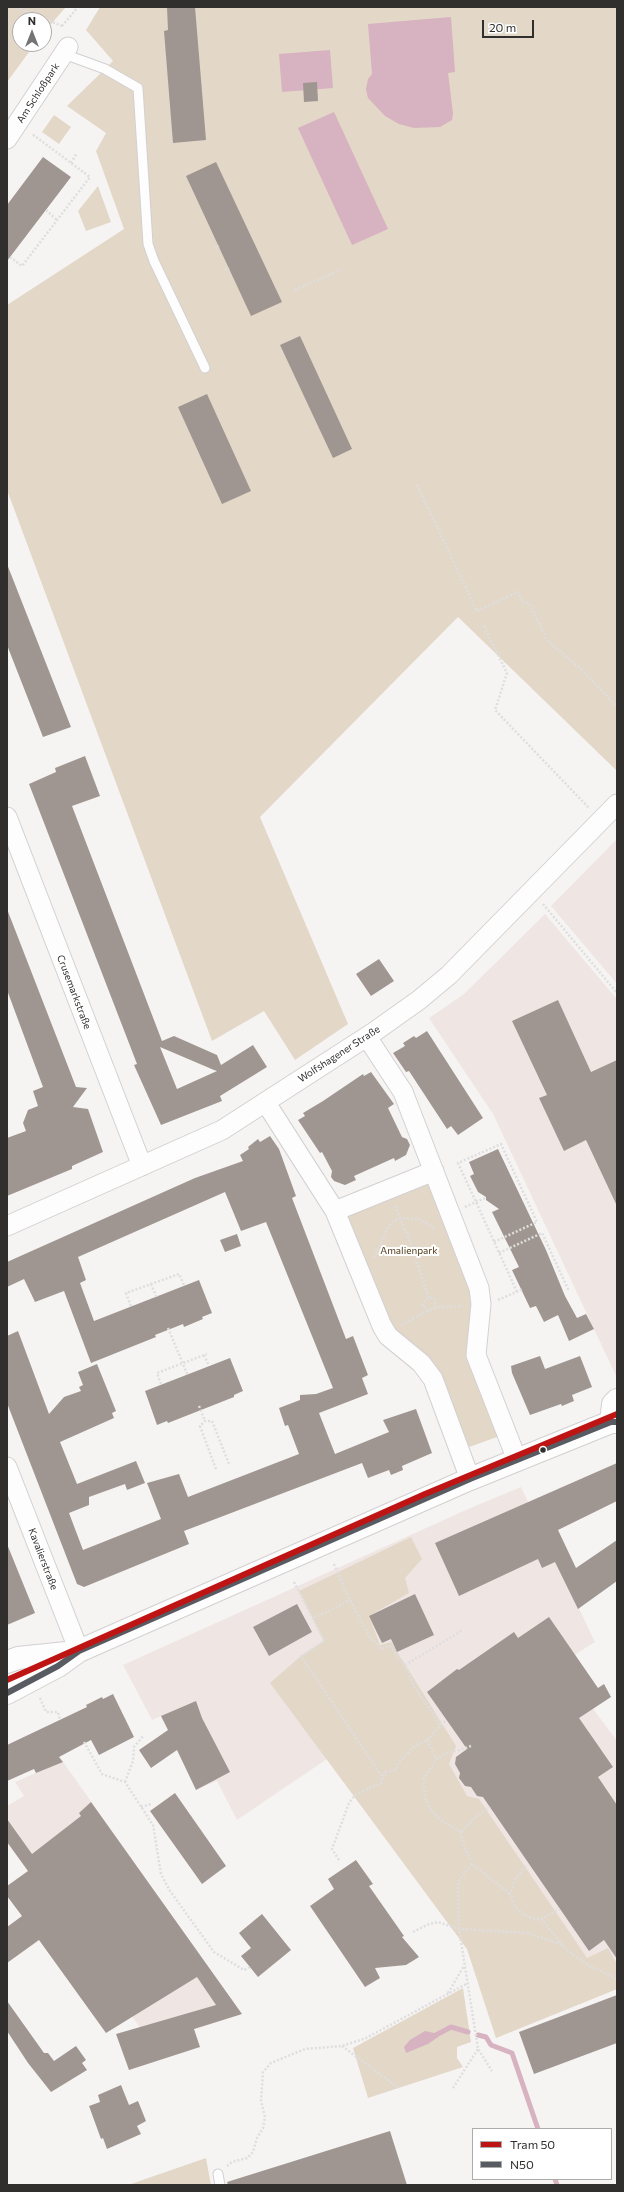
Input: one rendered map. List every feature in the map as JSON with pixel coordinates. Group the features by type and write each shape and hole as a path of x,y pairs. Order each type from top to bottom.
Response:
{"main road":[{"path":"7,1693 58,1666 79,1651 470,1479 614,1422 613,1404 617,1400"},
{"path":"7,1662 18,1658 79,1651"}],"street":[{"name":"Am Schloßpark","path":"7,139 66,50"},
{"name":"Wolfshagener Straße","path":"7,1226 222,1130 367,1037 419,1000 449,975 617,804"},
{"name":"Crusemarkstraße","path":"7,817 142,1166"},
{"path":"367,1037 403,1092 481,1296 476,1346 478,1364 517,1460"},
{"path":"266,1103 335,1211 388,1336 421,1363 433,1379 470,1479"},
{"path":"335,1211 434,1171"},
{"name":"Kavalierstraße","path":"7,1467 79,1651"}],"lane":[{"path":"66,50 105,69 138,88 148,244 154,261 204,368"},
{"path":"218,2174 220,2185"}],"path":[{"path":"16,7 62,26"},
{"path":"66,50 62,35 62,26 78,7"},
{"path":"10,257 22,266 90,177 32,134"},
{"path":"71,163 77,153"},
{"path":"46,210 58,220"},
{"path":"215,248 219,246"},
{"path":"225,270 229,268"},
{"path":"295,290 340,270"},
{"path":"417,485 477,611 518,592 522,602 530,604 547,640 584,672 617,707"},
{"path":"484,626 507,672 495,710 589,808"},
{"path":"541,901 617,993"},
{"path":"494,1242 537,1222 501,1144 458,1163 516,1292"},
{"path":"464,1208 485,1198"},
{"path":"397,1211 411,1244 429,1299"},
{"path":"371,1264 387,1228 392,1222 400,1218 420,1219 437,1230"},
{"path":"499,1253 542,1234 569,1292"},
{"path":"131,1306 126,1293 179,1274 184,1285"},
{"path":"151,1284 157,1298"},
{"path":"497,1301 523,1289"},
{"path":"429,1312 424,1309 422,1305 426,1299 435,1300 436,1307 434,1310"},
{"path":"399,1327 439,1307 464,1306"},
{"path":"168,1328 188,1376"},
{"path":"161,1384 157,1374 206,1354 209,1366"},
{"path":"199,1406 205,1420"},
{"path":"205,1420 212,1421 230,1464"},
{"path":"205,1420 200,1426 216,1469"},
{"path":"334,1564 350,1600 372,1640 375,1641 381,1649 390,1646 405,1665 415,1688 440,1724"},
{"path":"294,1582 314,1618 324,1641 301,1656 383,1778"},
{"path":"314,1618 350,1600"},
{"path":"405,1665 462,1630"},
{"path":"38,1694 46,1712 58,1712 60,1720"},
{"path":"339,1860 332,1849 349,1803 355,1795 381,1783 386,1772 396,1770 398,1764 416,1745 427,1740 440,1724 446,1720"},
{"path":"125,1782 133,1762 134,1747 144,1736"},
{"path":"427,1740 436,1759"},
{"path":"84,1742 102,1774 125,1782 153,1825 161,1874 170,1891 214,1952 244,1970 250,1967"},
{"path":"461,1832 442,1821 430,1809 425,1797 424,1779 436,1759 446,1753 471,1746"},
{"path":"141,1807 151,1804"},
{"path":"461,1832 476,1817 490,1807"},
{"path":"461,1832 462,1843 472,1864 510,1894 516,1908 523,1914 534,1918 541,1918 560,1909"},
{"path":"472,1864 458,1882 459,1929 478,2049 492,2071"},
{"path":"510,1894 515,1880 526,1866"},
{"path":"541,1918 563,1945 588,1965 617,1979"},
{"path":"413,1932 429,1924 438,1922 459,1929 528,1933 563,1945"},
{"path":"448,1993 465,1966"},
{"path":"218,2174 232,2162 247,2158 253,2152 257,2138 263,2128 265,2117 261,2101 263,2072 271,2063 305,2049 342,2046 366,2038 468,1983"},
{"path":"342,2046 400,2089"},
{"path":"453,2088 478,2049"}],"shaded area":[{"path":"451,17 455,72 448,73 453,113 452,120 440,127 414,128 399,124 385,116 368,98 366,89 368,79 372,74 368,24"},
{"path":"330,50 333,88 282,92 279,54"},
{"path":"334,112 388,229 352,245 298,128"},
{"path":"617,839 617,984 551,906"},
{"path":"545,914 617,999 617,1378 493,1114 429,1018 464,994"},
{"path":"521,1487 595,1642 560,1664 617,1741 617,1989 496,2038 467,1949 327,1759 237,1820 217,1781 200,1788 161,1716 152,1720 123,1665 468,1509"},
{"path":"61,1759 239,2010 240,2015 151,2043 7,1842 7,1806 24,1796 15,1782 47,1768"},
{"path":"425,2031 434,2033 438,2037 428,2044 406,2053 404,2047 410,2040"}],"green space":[{"path":"7,7 66,7 52,23 52,12 12,12 12,52 29,52 7,82"},
{"path":"100,7 617,7 617,771 458,617 260,817 348,1024 295,1060 264,1011 212,1041 7,490 7,305 124,229 96,151 106,133 67,106 113,61 86,30"},
{"path":"54,115 71,127 59,144 42,132"},
{"path":"98,186 111,222 86,231 78,211"},
{"name":"Amalienpark","path":"430,1183 473,1291 500,1436 469,1447 442,1378 390,1324 347,1216"},
{"path":"411,1537 422,1559 405,1578 409,1593 369,1616 380,1645 391,1642 456,1746 449,1764 467,1796 479,1799 587,1958 608,1948 617,1964 617,1989 496,2038 467,1949 270,1683 301,1656 324,1641 299,1591"},
{"path":"463,1988 471,2042 457,2047 457,2058 463,2067 368,2098 353,2048"},
{"path":"206,2158 211,2185 128,2185"}],"building":[{"path":"167,7 195,7 206,140 173,143 164,31 168,30"},
{"path":"317,82 318,101 304,102 303,83"},
{"path":"43,157 71,177 7,261 7,205"},
{"path":"216,162 282,302 251,316 186,176"},
{"path":"300,336 352,449 333,458 280,345"},
{"path":"207,394 251,491 222,504 178,407"},
{"path":"7,564 71,727 43,737 7,645"},
{"path":"85,756 100,796 72,806 162,1041 174,1036 217,1055 221,1065 253,1045 267,1067 220,1096 222,1101 161,1125 134,1065 137,1064 29,784 56,772 55,768","holes":["160,1047 217,1071 177,1089"]},
{"path":"7,909 76,1087 87,1088 73,1107 88,1109 103,1152 72,1166 72,1169 7,1196 7,1138 26,1131 23,1123 28,1110 38,1106 33,1091 43,1087 7,990"},
{"path":"379,959 394,981 371,996 356,974"},
{"path":"558,1000 591,1072 617,1060 617,1206 586,1140 564,1151 539,1098 547,1095 512,1021"},
{"path":"427,1031 483,1118 458,1135 451,1126 447,1129 409,1071 406,1072 393,1053 405,1046 403,1043 414,1036 416,1038"},
{"path":"371,1072 394,1104 388,1108 402,1137 407,1139 410,1145 406,1155 395,1161 394,1158 354,1176 356,1180 345,1185 334,1181 331,1177 332,1171 322,1152 320,1153 298,1120 305,1116 303,1113 363,1074 364,1076"},
{"path":"270,1136 279,1149 296,1196 292,1198 346,1339 353,1336 368,1375 362,1378 368,1394 319,1413 335,1454 389,1432 383,1420 416,1409 432,1453 402,1466 403,1470 391,1475 389,1470 368,1478 362,1463 184,1531 189,1544 84,1587 77,1584 7,1403 7,1336 18,1331 49,1414 64,1397 81,1391 79,1387 83,1385 78,1372 97,1364 116,1411 112,1413 114,1418 60,1442 77,1484 136,1461 145,1483 127,1490 125,1484 89,1497 89,1505 69,1513 83,1550 161,1519 147,1483 179,1474 188,1497 299,1454 288,1425 285,1426 279,1408 300,1400 300,1395 316,1394 333,1388 266,1222 241,1231 225,1192 78,1257 86,1280 80,1283 94,1321 199,1280 212,1313 202,1317 203,1319 184,1327 183,1324 155,1335 156,1337 91,1363 64,1291 35,1302 24,1279 7,1287 7,1262 195,1178 243,1161 240,1155 249,1149 248,1147 258,1139 260,1142"},
{"path":"498,1149 546,1250 565,1296 577,1318 586,1314 594,1329 569,1341 558,1315 544,1322 536,1306 530,1308 512,1270 519,1267 492,1212 499,1209 478,1192 470,1176 474,1174 469,1162"},
{"path":"237,1234 241,1246 225,1252 220,1240"},
{"path":"540,1356 545,1369 580,1356 592,1387 572,1395 574,1401 530,1415 512,1373 511,1366"},
{"path":"230,1358 243,1391 234,1395 234,1397 168,1423 167,1421 157,1425 145,1391"},
{"path":"617,1463 617,1501 558,1530 576,1568 617,1540 617,1581 578,1609 555,1562 542,1568 538,1559 459,1596 435,1543"},
{"path":"7,1544 35,1613 7,1625"},
{"path":"415,1594 434,1635 397,1652 391,1639 382,1643 369,1616"},
{"path":"297,1604 312,1632 269,1656 253,1627"},
{"path":"549,1617 598,1688 604,1684 611,1697 579,1718 613,1767 598,1777 617,1805 617,1959 604,1940 589,1951 483,1797 477,1796 471,1787 465,1786 459,1778 460,1773 455,1764 456,1757 467,1749 427,1692 457,1669 459,1670 514,1632 518,1638"},
{"path":"113,1694 134,1737 99,1755 91,1740 59,1757 63,1762 36,1773 34,1769 7,1781 7,1745 87,1707 86,1705 102,1697 103,1699"},
{"path":"196,1701 202,1718 230,1772 196,1790 177,1750 151,1768 139,1750 168,1730 161,1716"},
{"path":"175,1793 226,1866 202,1884 150,1811"},
{"path":"91,1802 242,2014 194,2029 200,2047 129,2070 116,2034 216,2005 197,1977 106,2033 39,1940 7,1963 7,1927 22,1916 7,1896 7,1886 28,1871 7,1842 7,1819 32,1854 81,1816 79,1813"},
{"path":"356,1860 373,1884 369,1886 404,1936 402,1937 419,1957 406,1965 375,1968 380,1978 365,1987 310,1906 334,1889 328,1879"},
{"path":"262,1914 291,1950 258,1977 241,1956 251,1948 239,1933"},
{"path":"617,1995 617,2043 534,2074 519,2032"},
{"path":"7,2001 44,2053 48,2053 54,2061 76,2046 86,2060 82,2063 87,2070 51,2092 28,2063 7,2031"},
{"path":"121,2085 129,2105 138,2101 146,2121 137,2126 141,2134 107,2149 103,2138 101,2139 89,2106 100,2102 98,2095"},
{"path":"390,2131 407,2185 228,2185 227,2182"}],"waterway":[{"path":"436,2035 451,2027 468,2032"},
{"path":"478,2035 486,2037 491,2045 512,2053 538,2128"},
{"path":"555,2180 557,2185"}],"tram line":[{"name":"50","path":"7,1680 425,1494 617,1414"}],"transit line":[{"name":"N50","path":"7,1693 58,1666 79,1651 470,1479 611,1422 617,1422"}]}
